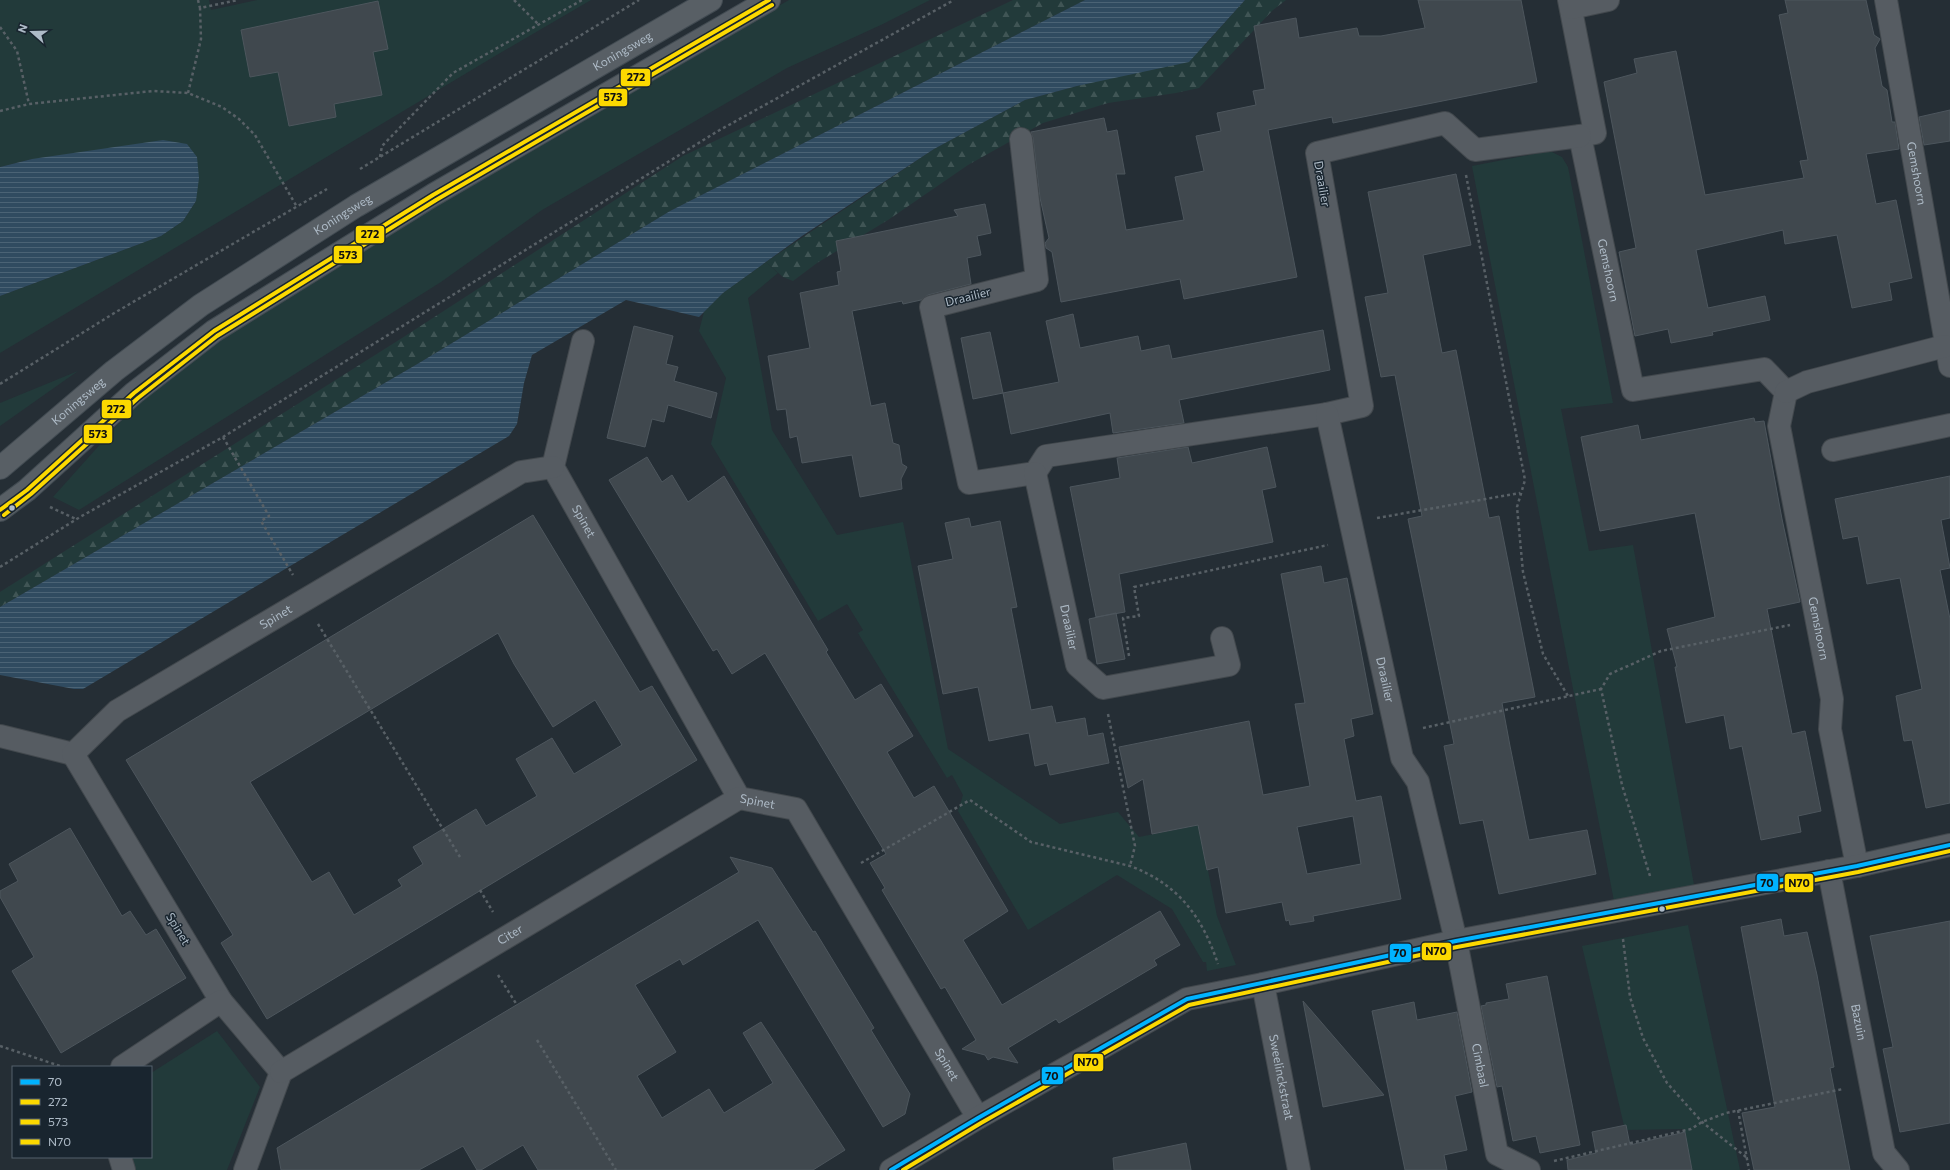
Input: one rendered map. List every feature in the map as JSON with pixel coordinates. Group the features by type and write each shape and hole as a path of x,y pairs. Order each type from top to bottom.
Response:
{"main road":[{"name":"Koningsweg","path":"0,468 114,371 201,305 356,206 711,0"},
{"path":"0,510 26,490 134,393 214,331 433,195 769,0"}],"street":[{"path":"1580,136 1595,133 1570,4 1608,0"},
{"name":"Gemshoorn","path":"1786,392 1807,382 1948,356 1886,0"},
{"name":"Draailier","path":"1021,139 1037,280 931,307 969,483 1034,473 1046,456 1327,414 1362,406 1316,153 1445,123 1475,150 1580,136"},
{"name":"Gemshoorn","path":"1580,136 1633,390 1764,369 1786,392"},
{"path":"553,467 583,341"},
{"name":"Gemshoorn","path":"1786,392 1779,426 1832,699 1830,729 1857,866"},
{"name":"Draailier","path":"1327,414 1402,758 1418,782 1456,941"},
{"path":"1833,450 1950,425"},
{"name":"Spinet","path":"281,1072 221,1001 73,754 117,711 521,472 553,467 739,798 796,809 978,1118"},
{"name":"Draailier","path":"1034,473 1077,665 1103,688"},
{"path":"1103,688 1229,665 1222,638"},
{"path":"0,736 73,754"},
{"name":"Citer","path":"281,1072 739,798"},
{"path":"891,1170 978,1118 1187,999 1263,984 1456,941 1857,866 1950,846"},
{"name":"Bazuin","path":"1829,871 1872,1083 1884,1153 1898,1170"},
{"name":"Cimbaal","path":"1456,941 1497,1154 1528,1169"},
{"name":"Sweelinckstraat","path":"1263,984 1299,1170"},
{"path":"124,1066 221,1001"},
{"path":"246,1170 281,1072"},
{"path":"120,1158 124,1170"}],"path":[{"path":"188,93 201,40 200,8 198,0"},
{"path":"200,8 238,0"},
{"path":"514,0 538,24"},
{"path":"380,157 382,146 452,73 582,0"},
{"path":"355,172 639,0"},
{"path":"0,567 76,519 223,437 718,132 954,0"},
{"path":"0,27 17,50 30,104"},
{"path":"0,111 30,104 153,91 188,93 222,107 239,119 255,135 297,207"},
{"path":"1458,134 1525,480 1517,507 1522,572 1543,654 1568,696"},
{"path":"0,384 116,312 329,188"},
{"path":"223,437 269,516 261,521 291,572"},
{"path":"1134,682 1123,618 1139,616 1134,587 1353,531 1520,493"},
{"path":"46,505 76,519"},
{"path":"304,601 460,857"},
{"path":"1659,903 1622,786 1601,689 1610,674 1661,651 1817,620"},
{"path":"1103,688 1135,846 1130,866"},
{"path":"1397,733 1601,689"},
{"path":"836,877 970,800 1031,842 1130,866 1144,872 1172,890 1187,903 1204,931 1217,962 1226,991"},
{"path":"1619,910 1630,998 1643,1038 1667,1083 1702,1122 1746,1157"},
{"path":"484,950 517,1005"},
{"path":"537,1040 616,1170"},
{"path":"0,1046 60,1066"},
{"path":"1528,1169 1691,1129 1702,1122 1738,1110 1872,1083"},
{"path":"1738,1110 1749,1170"}],"green space":[{"path":"0,0 209,0 211,10 257,0 591,0 0,353 0,296 161,236 183,221 196,201 32,159 0,167"},
{"path":"789,0 930,0 883,24 787,68 542,210 441,282 79,510 53,497 130,411 196,358 259,311 352,252"},
{"path":"1013,0 1085,0 670,211 419,363 0,607 0,592 402,338 683,156"},
{"path":"1245,0 1286,0 1273,10 1199,88 1108,103 1043,123 968,165 888,220 817,263 793,281 783,277 766,262 934,149 1025,100 1077,86 1204,46"},
{"path":"1550,151 1562,157 1568,167 1613,403 1561,409 1589,551 1633,545 1694,885 1614,901 1472,166"},
{"path":"766,262 778,273 748,298 772,430 837,535 903,522 948,749 1060,824 1118,812 1139,837 1199,825 1217,916 1236,965 1207,971 1206,962 1203,962 1172,909 1117,875 1028,930 958,811 963,795 952,775 947,778 858,633 863,630 847,604 818,621 711,444 726,378 699,331 704,312 723,293"},
{"path":"78,371 0,426 0,403"},
{"path":"1688,925 1740,1170 1692,1170 1683,1129 1625,1130 1582,946"},
{"path":"217,1031 260,1087 227,1170 131,1170 128,1158 152,1158 152,1072"}],"water":[{"path":"1085,0 1245,0 1189,62 1077,86 1025,100 934,149 802,236 723,293 699,317 626,300 532,355 524,383 517,424 509,436 83,689 74,689 0,675 0,607 419,363 670,211"},
{"path":"163,140 187,144 197,157 199,178 196,201 183,221 161,236 0,296 0,167 32,159"}],"building":[{"path":"1418,0 1521,0 1537,82 1333,123 1332,117 1268,130 1297,277 1184,299 1180,279 1061,302 1052,252 1046,248 1045,243 1049,238 1040,198 1031,132 1104,118 1107,132 1117,130 1125,174 1116,174 1126,230 1184,220 1175,177 1204,171 1196,136 1221,131 1217,113 1256,105 1253,91 1265,89 1254,26 1296,18 1299,38 1357,28 1359,36 1381,36 1425,28"},
{"path":"1785,0 1866,0 1874,35 1880,39 1875,48 1882,86 1887,90 1892,122 1895,122 1899,149 1866,154 1876,204 1896,200 1912,278 1889,283 1892,300 1852,308 1837,235 1785,244 1783,230 1696,250 1708,308 1765,296 1770,320 1712,332 1713,335 1671,343 1668,329 1635,336 1619,252 1636,248 1604,82 1637,73 1634,59 1676,51 1705,195 1804,178 1800,161 1808,160 1779,15 1788,13"},
{"path":"378,1 388,49 373,52 382,95 334,104 336,117 289,126 278,72 250,77 241,30"},
{"path":"1950,110 1950,141 1924,145 1919,117"},
{"path":"1456,174 1471,245 1423,255 1442,353 1456,350 1489,518 1499,516 1535,697 1502,703 1510,746 1529,840 1587,830 1596,874 1499,894 1483,820 1460,824 1444,746 1454,744 1408,519 1422,516 1395,375 1381,377 1365,297 1388,293 1368,192"},
{"path":"985,204 991,233 977,236 981,255 967,258 971,284 928,295 921,300 903,304 902,301 852,311 871,406 885,403 893,443 899,445 902,464 907,467 901,479 902,489 860,497 852,455 802,463 797,436 790,438 786,409 777,410 768,356 810,348 800,293 839,285 837,272 841,271 836,241 958,216 954,210"},
{"path":"1073,314 1080,348 1138,336 1141,351 1169,345 1172,359 1323,330 1330,370 1179,400 1184,423 1113,433 1110,413 1011,434 1003,393 1059,382 1046,321"},
{"path":"634,326 673,336 666,364 678,367 674,381 717,393 711,418 668,405 664,422 652,419 645,447 607,438"},
{"path":"990,332 1003,393 973,399 961,338"},
{"path":"1754,418 1755,422 1764,421 1782,519 1800,602 1767,609 1792,734 1805,731 1821,811 1798,816 1801,832 1761,840 1742,746 1730,749 1724,715 1686,723 1675,667 1677,667 1667,629 1715,617 1695,513 1600,531 1581,437 1638,425 1641,440"},
{"path":"1188,447 1192,463 1267,447 1276,487 1262,490 1273,542 1119,574 1125,612 1096,617 1070,487 1120,478 1117,458"},
{"path":"647,457 662,482 672,475 688,502 724,476 828,650 826,652 855,700 881,684 913,736 887,752 914,798 934,786 1008,911 963,940 1002,1005 1160,911 1180,945 1154,960 1157,965 1059,1023 1056,1019 1008,1048 1018,1063 993,1057 988,1060 985,1055 962,1049 976,1040 945,987 941,989 882,890 885,888 870,863 886,854 765,653 732,674 717,649 713,651 609,480"},
{"path":"1950,476 1950,518 1941,520 1950,568 1940,570 1950,619 1950,803 1926,808 1912,740 1904,741 1896,696 1922,689 1900,578 1867,584 1858,536 1843,539 1835,499"},
{"path":"533,515 640,692 652,686 697,760 267,1019 221,943 233,935 126,760","holes":["498,633 514,664 553,727 595,700 622,745 574,774 552,738 516,759 537,796 486,826 476,809 413,847 423,864 398,880 402,886 354,915 329,872 312,882 250,782"]},
{"path":"969,518 971,527 1000,521 1017,607 1011,608 1031,710 1052,706 1056,723 1085,718 1088,736 1103,733 1109,763 1050,775 1047,763 1035,766 1029,733 989,741 978,687 943,694 918,566 953,559 945,523"},
{"path":"1321,566 1324,583 1347,578 1373,714 1351,719 1354,736 1344,739 1356,801 1381,796 1401,899 1313,916 1314,921 1290,925 1289,920 1286,921 1282,902 1226,913 1218,867 1207,870 1198,825 1152,834 1143,779 1128,788 1119,747 1249,721 1263,795 1310,786 1295,704 1305,703 1281,574","holes":["1353,816 1361,864 1307,874 1297,827"]},
{"path":"1116,613 1125,659 1097,664 1089,619"},
{"path":"70,828 122,916 130,911 146,935 156,929 186,978 61,1053 12,971 34,957 0,897 0,891 18,881 9,864"},
{"path":"730,857 772,868 813,932 815,931 874,1028 871,1030 910,1094 905,1114 883,1127 758,920 683,965 680,959 635,985 676,1052 637,1076 662,1118 709,1089 724,1113 773,1083 743,1033 761,1022 845,1150 813,1170 538,1170 523,1145 481,1170 477,1170 463,1146 419,1170 281,1170 277,1148 739,872"},
{"path":"1781,919 1784,936 1807,932 1817,975 1834,1067 1830,1068 1850,1170 1754,1170 1742,1113 1775,1107 1741,927"},
{"path":"1950,921 1950,1123 1900,1132 1883,1049 1893,1047 1870,936"},
{"path":"1547,976 1580,1145 1540,1153 1536,1136 1513,1141 1502,1086 1497,1087 1481,1006 1486,1005 1486,1003 1509,999 1506,984"},
{"path":"1303,1001 1384,1095 1323,1107"},
{"path":"1414,1002 1417,1020 1457,1012 1472,1092 1455,1096 1467,1150 1444,1155 1447,1170 1405,1170 1372,1011"},
{"path":"1626,1125 1630,1145 1685,1132 1692,1170 1568,1170 1567,1160 1596,1153 1592,1132"},
{"path":"1186,1143 1191,1170 1114,1170 1113,1158"}],"transit line":[{"name":"272","path":"0,510 27,490 134,393 214,331 433,195 769,0"},
{"name":"573","path":"4,515 31,494 138,398 217,336 436,200 772,5"},
{"name":"70","path":"891,1170 978,1118 1187,999 1456,941 1857,866 1950,845"},
{"name":"N70","path":"903,1170 981,1123 1189,1005 1457,947 1858,872 1950,851"}]}
